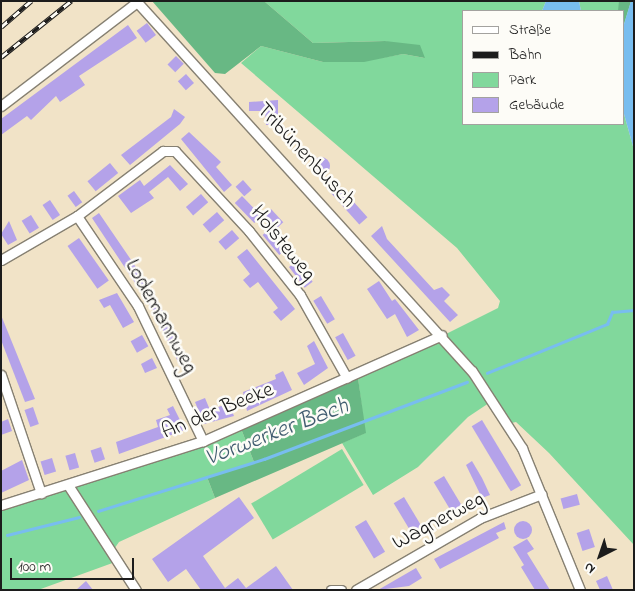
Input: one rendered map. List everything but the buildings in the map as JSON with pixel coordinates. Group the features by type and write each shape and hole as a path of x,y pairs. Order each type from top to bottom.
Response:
{"street":[{"path":"1,106 137,2"},
{"name":"Tribünenbusch","path":"137,2 443,336 508,424 542,494 580,590"},
{"name":"Holsteweg","path":"77,216 169,149 249,231 300,295 347,378"},
{"path":"1,260 77,216"},
{"name":"Lodemannweg","path":"77,216 156,338 203,441"},
{"name":"An der Beeke","path":"1,505 203,441 443,336"},
{"path":"1,375 41,492"},
{"path":"68,485 136,590"},
{"name":"Wagnerweg","path":"356,590 480,518 542,494"},
{"path":"331,590 341,590"}],"green space":[{"path":"152,1 264,1 313,43 385,41 420,45 425,58 403,54 364,62 323,62 261,46 225,74 215,73"},
{"path":"264,1 546,1 542,10 462,10 462,125 625,125 625,118 634,150 634,545 549,453 516,422 507,424 492,401 468,417 418,467 373,495 342,443 365,433 358,378 498,308 500,301 457,248 241,63 261,46 323,62 364,61 403,54 425,58 385,41 313,43"},
{"path":"579,1 631,1 625,21 625,10 581,10"},
{"path":"619,1 631,1 625,21 625,10 618,10"},
{"path":"358,378 366,433 215,498 207,477 254,462 240,426"},
{"path":"240,426 254,462 207,477 215,498 119,542 112,552 118,561 38,590 1,590 1,505"},
{"path":"342,449 364,485 273,540 251,504"}],"water":[{"path":"546,1 579,1 581,10 542,10"},
{"path":"631,1 634,1 634,150 625,118 625,21"}],"waterway":[{"name":"Vorwerker Bach","path":"487,373 607,324 612,312 634,310"},
{"name":"Vorwerker Bach","path":"98,511 264,459 467,382"},
{"name":"Vorwerker Bach","path":"7,535 79,517"}],"railway":[{"path":"1,27 31,1"},
{"path":"1,57 71,1"}]}
